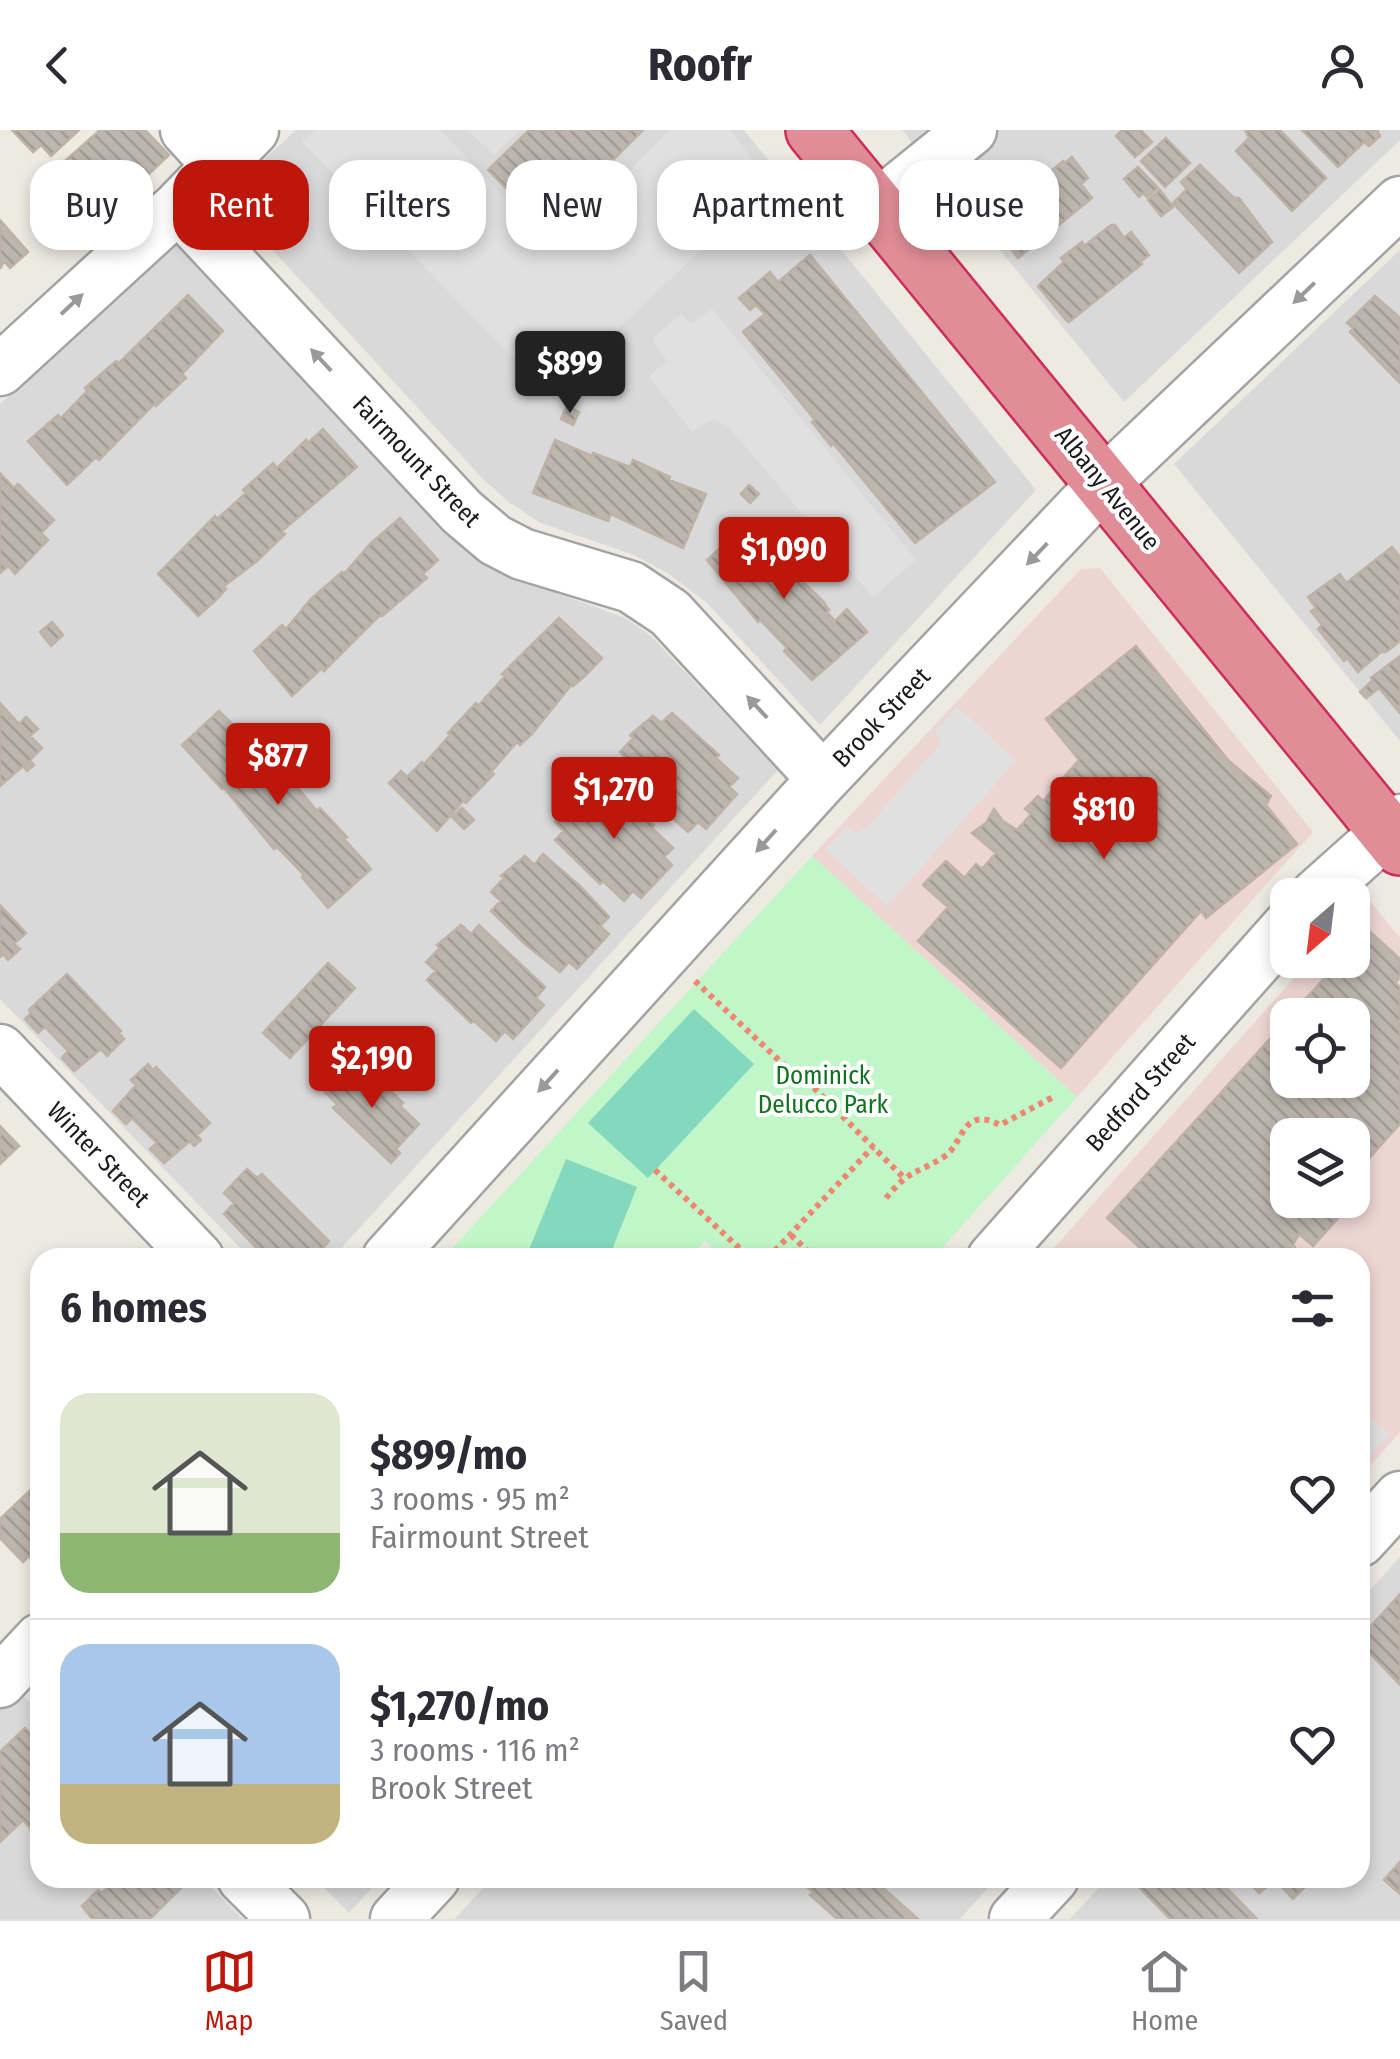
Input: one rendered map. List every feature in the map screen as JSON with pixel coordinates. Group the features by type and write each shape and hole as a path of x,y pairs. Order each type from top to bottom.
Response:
{"highway":[{"name":"Albany Avenue","path":"814,130 839,160"},
{"name":"Albany Avenue","path":"879,208 1396,832"}],"street":[{"path":"202,147 253,130"},
{"path":"879,204 972,130"},
{"name":"Brook Street","path":"399,1248 823,779 1104,483 1400,202"},
{"path":"0,370 173,211"},
{"name":"Fairmount Street","path":"219,250 462,512 495,540 522,554 631,586 670,613 823,779"},
{"path":"1338,878 1396,832"},
{"name":"Bedford Street","path":"1003,1248 1270,946"},
{"name":"Winter Street","path":"0,1050 188,1248"},
{"path":"1370,1530 1400,1497"},
{"path":"253,1888 284,1919"},
{"path":"396,1919 425,1888"},
{"path":"1015,1919 1044,1888"}],"path":[{"path":"666,952 904,1178"},
{"path":"886,1198 904,1178 948,1154 959,1132 972,1122 989,1119 1000,1125 1055,1096"},
{"path":"778,1248 873,1147"},
{"path":"655,1170 739,1248"},
{"path":"791,1235 805,1248"}],"shaded area":[{"path":"296,130 744,130 768,160 657,160 657,250 841,250 1036,490 820,725 707,603 669,574 634,555 541,523 483,479 273,250 309,250 309,160 264,160"},
{"path":"316,130 440,130 469,160 329,160 329,170 302,142"},
{"path":"467,130 520,130 494,155"},
{"path":"670,130 730,130 754,160 657,160 657,250 701,250 549,394 408,250 486,250 486,178 506,198 506,250 637,250 637,162"},
{"path":"902,130 1400,130 1400,140 1124,402 1000,250 1059,250 1059,160 926,160"},
{"path":"173,243 173,250 197,250 517,578 625,618 651,636 778,770 341,1248 240,1248 0,999 0,404"},
{"path":"1400,250 1400,741 1174,464"},
{"path":"712,309 916,560 873,597 728,426 712,419 692,432 649,376 667,361 653,341 656,335 681,314 691,324"},
{"path":"1100,568 1313,832 1077,1097 812,856 1081,569"},
{"path":"957,706 1016,761 887,906 825,849 847,826 856,833 866,828 941,743 935,730"},
{"path":"1370,901 1400,938 1400,1432 1370,1466 1370,1248 1054,1248 1270,1005 1270,1098 1370,1098 1370,998 1276,998 1294,978 1370,978"},
{"path":"1370,1417 1390,1434 1370,1455"},
{"path":"1400,1557 1400,1919 1070,1919 1099,1888 1370,1888 1370,1590"},
{"path":"0,1672 30,1703 30,1888 212,1888 243,1919 0,1919"},
{"path":"325,1888 372,1888 349,1913"},
{"path":"483,1888 988,1888 960,1919 455,1919"}],"green space":[{"name":"Dominick Delucco Park","path":"812,856 1077,1097 942,1248 713,1248 705,1241 699,1248 453,1248"},
{"path":"694,1009 754,1064 648,1178 588,1123"},
{"path":"566,1159 637,1187 613,1248 530,1248"}],"building":[{"path":"12,130 79,130 51,156 41,145 33,152"},
{"path":"100,130 145,130 169,155 153,170 153,160 66,160"},
{"path":"529,130 643,130 613,160 506,160 506,188 488,170"},
{"path":"1122,130 1141,130 1152,142 1135,157 1116,136"},
{"path":"1245,130 1280,130 1326,178 1292,211 1236,151 1249,138"},
{"path":"1302,130 1377,130 1380,136 1369,146 1364,142 1338,167"},
{"path":"1166,138 1190,163 1165,187 1141,161"},
{"path":"1072,157 1088,178 1081,184 1092,198 1059,225 1059,164"},
{"path":"1200,165 1234,198 1239,198 1272,242 1239,273 1173,203 1187,189 1181,182"},
{"path":"1138,167 1158,188 1147,197 1143,193 1139,197 1124,179"},
{"path":"1160,190 1173,207 1161,216 1148,200"},
{"path":"0,220 28,252 10,268 4,261 0,269"},
{"path":"1111,225 1124,238 1131,232 1149,255 1069,322 1038,286 1064,262 1061,258"},
{"path":"1012,250 1028,250 1018,258"},
{"path":"810,255 995,482 915,543 833,443 831,446 812,422 815,420 743,332 765,314 756,305 750,310 739,298 770,272 778,282"},
{"path":"188,295 223,331 182,374 186,378 67,485 28,441 58,415 61,418 87,391 85,388 116,361 119,363"},
{"path":"1375,296 1400,318 1400,383 1350,332 1353,328 1347,323"},
{"path":"567,406 579,412 573,425 561,419"},
{"path":"323,429 357,467 282,531 285,534 224,586 226,589 198,616 158,574 273,463 277,468"},
{"path":"555,440 630,467 633,460 706,494 683,548 611,514 608,521 533,493"},
{"path":"0,473 14,488 18,484 54,520 41,533 48,540 15,574 8,566 0,573"},
{"path":"749,485 759,494 750,503 741,494"},
{"path":"400,518 438,560 423,574 427,578 380,615 324,671 322,668 292,696 254,651 282,625 286,629 311,599 344,574"},
{"path":"749,521 776,551 774,554 822,600 835,621 847,609 867,632 812,680 707,560"},
{"path":"1392,547 1400,557 1400,641 1358,672 1318,629 1322,625 1311,611 1316,608 1308,597 1340,574 1346,583"},
{"path":"559,618 602,658 572,684 532,734 520,745 517,742 491,772 494,774 437,831 389,783 401,771 407,777 424,764 448,733 505,676 502,674"},
{"path":"52,622 63,635 51,646 40,632"},
{"path":"1136,646 1229,761 1271,796 1266,805 1297,844 1206,918 1201,911 1061,1068 918,941 948,907 923,885 946,861 970,883 965,877 976,864 982,869 996,853 972,833 986,823 994,809 1017,830 1031,814 1025,809 1038,796 1043,801 1079,760 1046,719"},
{"path":"1400,656 1400,713 1379,688 1366,698 1360,692 1371,678"},
{"path":"0,703 19,724 26,717 38,729 30,736 42,748 30,760 34,765 27,771 23,766 0,786"},
{"path":"219,711 262,753 266,749 317,811 320,808 347,837 344,839 371,869 328,908 304,875 277,847 274,849 182,745"},
{"path":"672,713 719,755 716,758 738,778 729,787 737,794 706,829 698,822 688,832 620,771 629,761 620,752 633,738 630,735 653,716 661,723"},
{"path":"589,785 599,794 607,785 654,825 652,828 673,848 664,857 672,865 641,898 633,891 624,901 603,881 600,884 555,840 564,831 555,822"},
{"path":"462,808 474,820 464,829 452,817"},
{"path":"543,854 609,917 600,926 609,934 577,969 569,962 560,972 491,911 501,901 491,892 504,878 501,876 525,856 534,865"},
{"path":"0,905 26,933 14,944 20,949 8,960 3,954 0,957"},
{"path":"461,925 471,934 479,925 545,987 536,998 544,1005 513,1039 505,1031 496,1041 474,1021 471,1023 427,980 436,971 426,962 440,948 437,945"},
{"path":"1370,932 1400,959 1400,977 1395,983 1400,987 1400,1124 1370,1157 1370,1118 1270,1118 1270,1218 1338,1218 1313,1246 1299,1234 1295,1248 1140,1248 1107,1218 1270,1039 1270,1098 1370,1098 1370,998 1306,998 1325,978 1370,978"},
{"path":"328,963 355,988 290,1058 263,1033"},
{"path":"67,974 121,1031 124,1039 107,1056 101,1049 74,1071 62,1058 68,1051 45,1027 38,1033 25,1019 31,1013 29,1010"},
{"path":"353,1062 386,1093 389,1089 419,1124 396,1149 400,1153 391,1163 333,1108 337,1104 325,1092"},
{"path":"148,1064 153,1070 156,1067 210,1123 197,1135 201,1140 194,1146 190,1141 164,1163 150,1149 157,1143 132,1118 126,1124 113,1111 136,1085 131,1080"},
{"path":"0,1126 19,1146 0,1164"},
{"path":"247,1169 257,1178 262,1174 329,1241 323,1248 256,1248 224,1214 234,1203 224,1193"},
{"path":"30,1490 30,1557 23,1562 0,1538 0,1519"},
{"path":"1400,1594 1400,1685 1370,1654 1370,1627"},
{"path":"25,1728 30,1733 30,1828 23,1820 0,1842 0,1752"},
{"path":"1400,1862 1400,1894 1384,1880"},
{"path":"107,1888 181,1888 150,1919 92,1919 82,1906 98,1890 102,1893"},
{"path":"808,1888 883,1888 918,1919 837,1919 810,1895 813,1892"},
{"path":"1140,1888 1227,1888 1257,1919 1170,1919"},
{"path":"1283,1888 1304,1888 1293,1899"}]}
